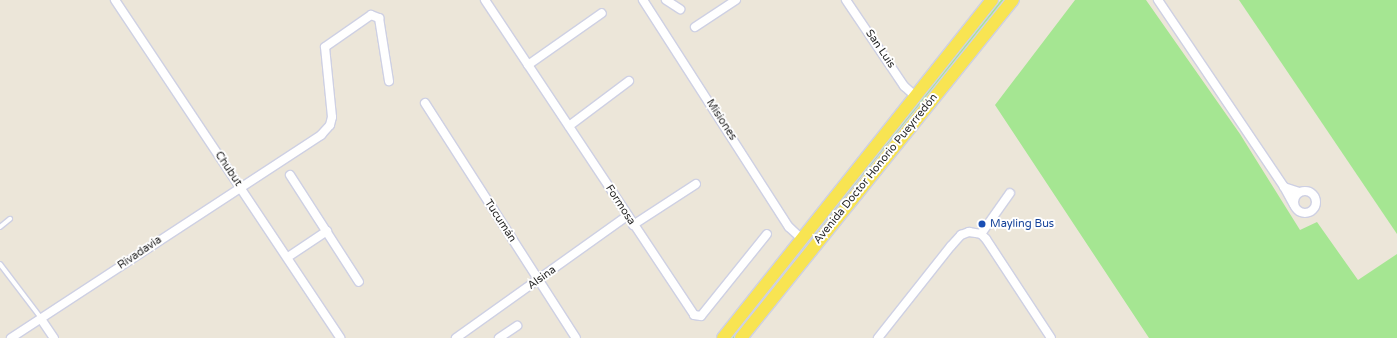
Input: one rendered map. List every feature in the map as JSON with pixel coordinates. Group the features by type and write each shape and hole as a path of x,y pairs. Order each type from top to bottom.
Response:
{"main road":[{"name":"Avenida Doctor Honorio Pueyrredón","path":"724,338 801,238 992,0"},
{"name":"Avenida Doctor Honorio Pueyrredón","path":"741,338 1013,0"}],"street":[{"name":"Chubut","path":"115,0 288,257 340,338"},
{"name":"Formosa","path":"485,0 633,225 697,317 767,234"},
{"name":"Misiones","path":"643,0 789,227 801,238"},
{"path":"666,0 680,9"},
{"path":"695,27 736,0"},
{"name":"San Luis","path":"846,0 904,86 915,96"},
{"path":"1158,0 1284,187 1294,206 1299,211 1306,213 1312,210 1316,204 1313,194 1306,191 1299,192 1284,187"},
{"path":"528,65 602,12"},
{"name":"Rivadavia","path":"11,338 327,129 332,110 325,47 371,15 379,18 389,81"},
{"path":"569,126 629,81"},
{"name":"Tucumán","path":"425,103 576,338"},
{"path":"290,175 359,282"},
{"path":"633,225 696,184"},
{"path":"1294,206 1294,198 1299,192"},
{"path":"981,234 1010,193"},
{"name":"Alsina","path":"456,338 627,216"},
{"path":"288,257 327,231"},
{"path":"878,338 962,235 969,232 981,234 1051,338"},
{"path":"41,319 54,338"},
{"path":"499,338 517,326"}],"lane":[{"path":"0,227 10,219"},
{"path":"0,264 41,319"}],"green space":[{"path":"1001,0 1004,0 811,243 734,338 730,338"},
{"path":"1075,0 1146,0 1240,134 1300,230 1317,222 1358,280 1397,254 1397,338 1149,338 995,105"},
{"path":"1239,0 1397,0 1397,234"}],"place":[{"name":"Mayling Bus","path":"982,224"}]}
